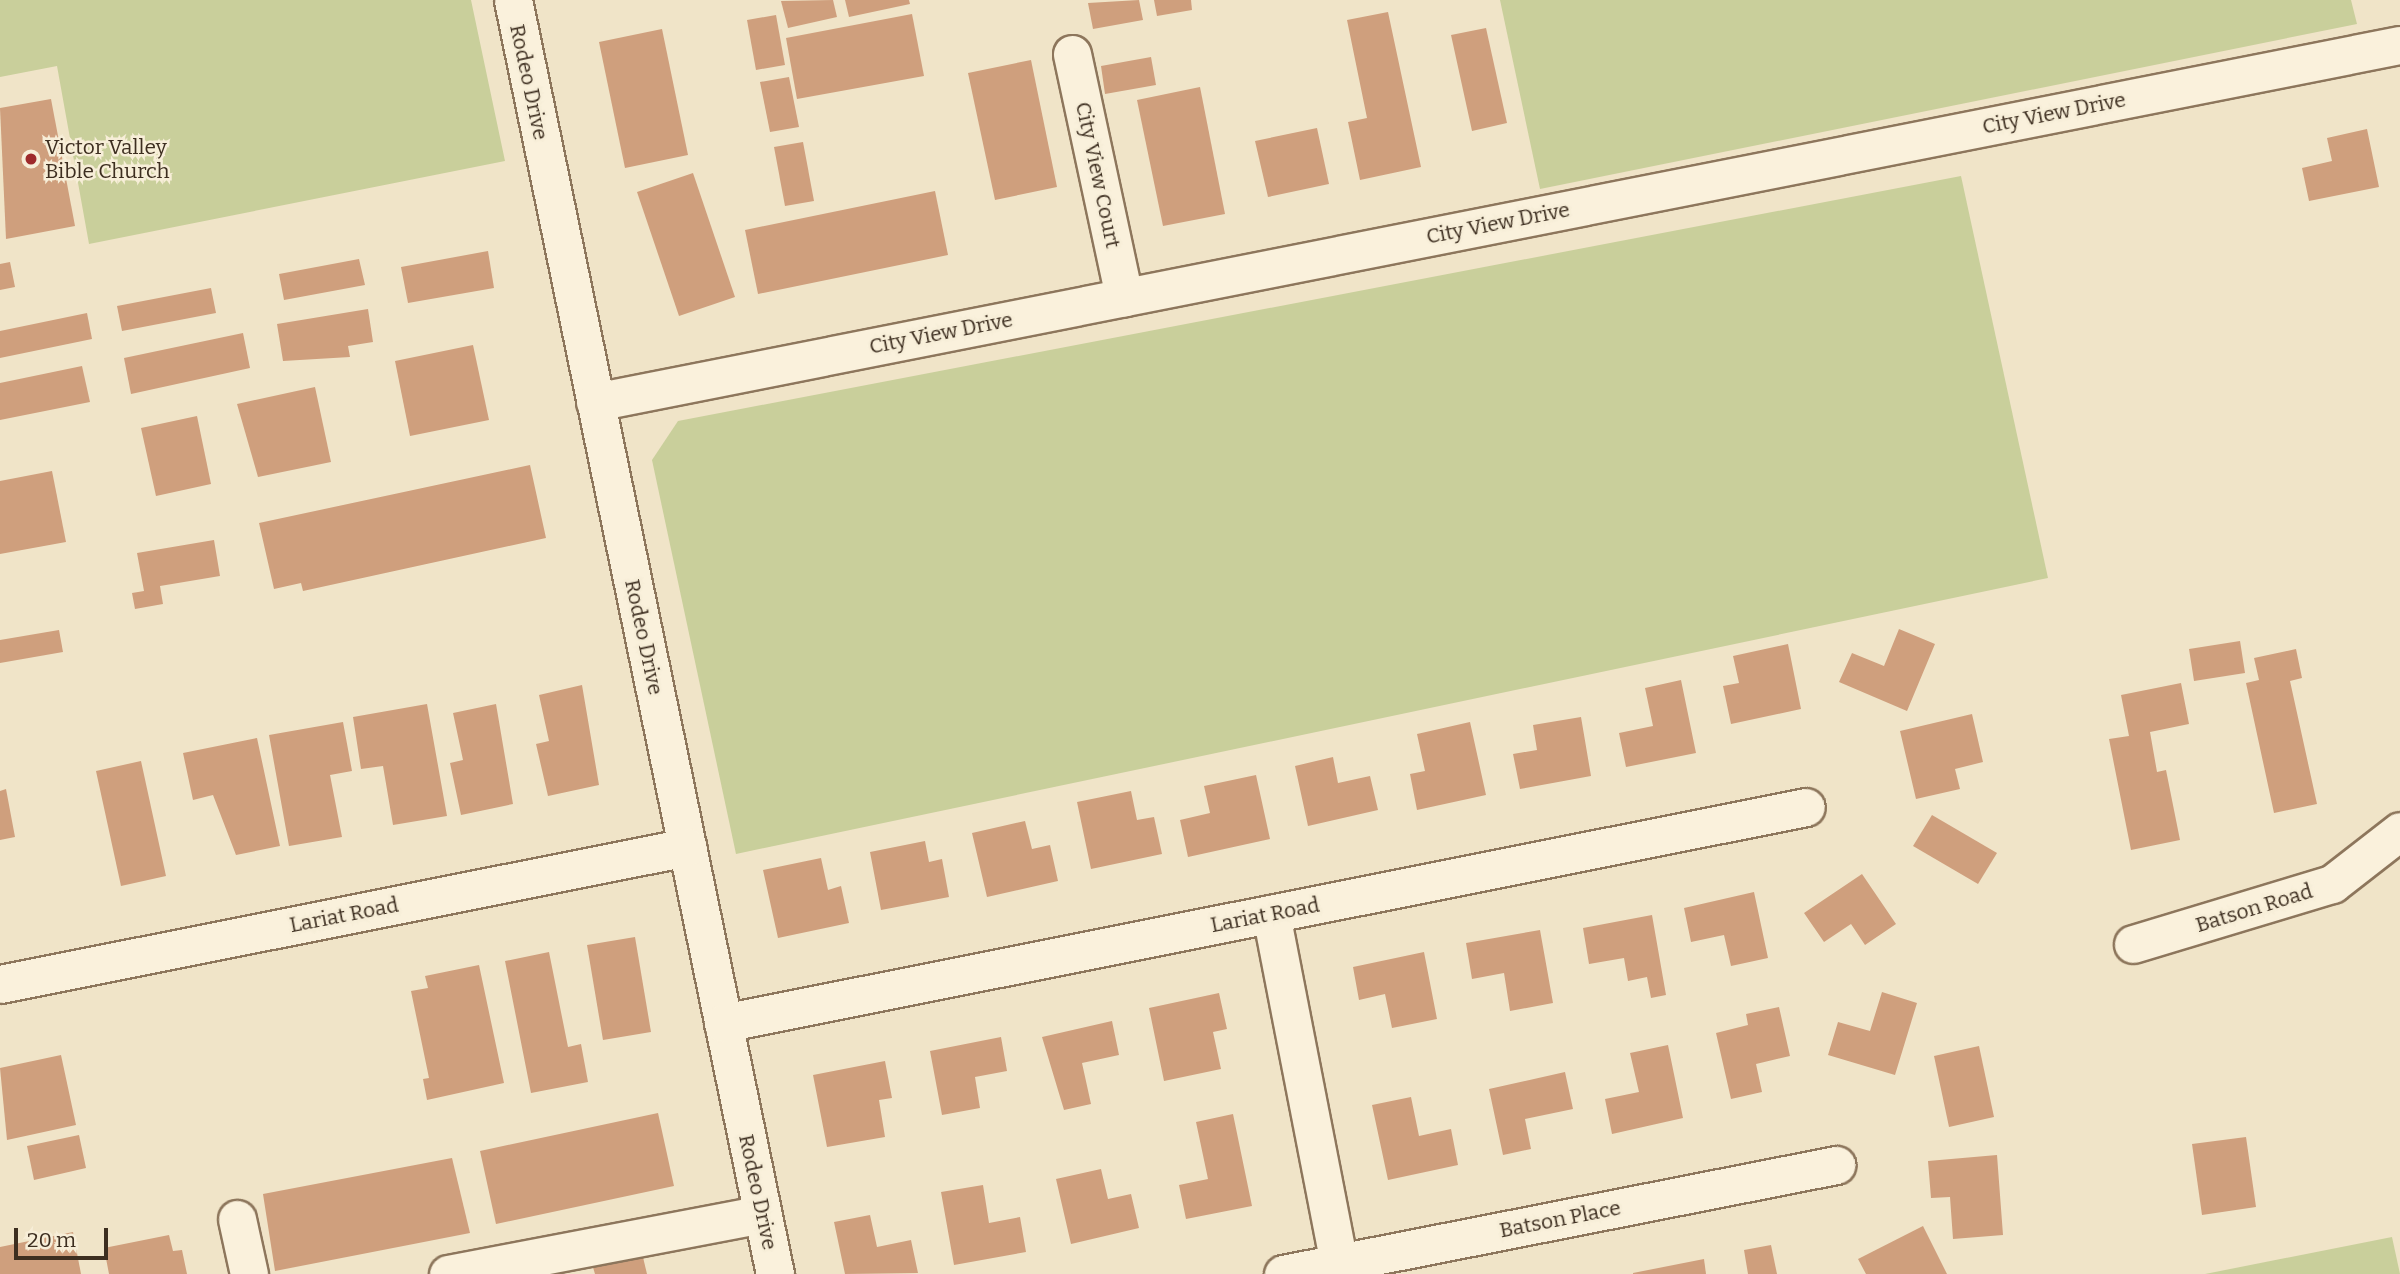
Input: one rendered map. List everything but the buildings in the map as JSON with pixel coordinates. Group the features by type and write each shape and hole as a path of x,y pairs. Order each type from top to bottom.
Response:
{"street":[{"name":"Rodeo Drive","path":"513,0 775,1274"},
{"name":"City View Drive","path":"595,402 2400,45"},
{"name":"City View Court","path":"1072,54 1124,297"},
{"name":"Lariat Road","path":"723,1023 1806,807"},
{"name":"Batson Road","path":"2133,944 2332,884 2400,831"},
{"name":"Lariat Road","path":"0,984 687,847"},
{"path":"1270,914 1339,1263"},
{"name":"Batson Place","path":"1283,1274 1836,1164"},
{"path":"448,1274 762,1214"},
{"path":"237,1219 249,1274"}],"green space":[{"path":"0,0 471,0 505,161 89,244 57,66 0,77"},
{"path":"1500,0 2351,0 2357,24 1540,189"},
{"path":"1961,176 2048,578 736,854 652,460 678,421"},
{"path":"2392,1237 2400,1274 2205,1274"}],"place":[{"name":"Victor Valley Bible Church","path":"31,159"}]}
